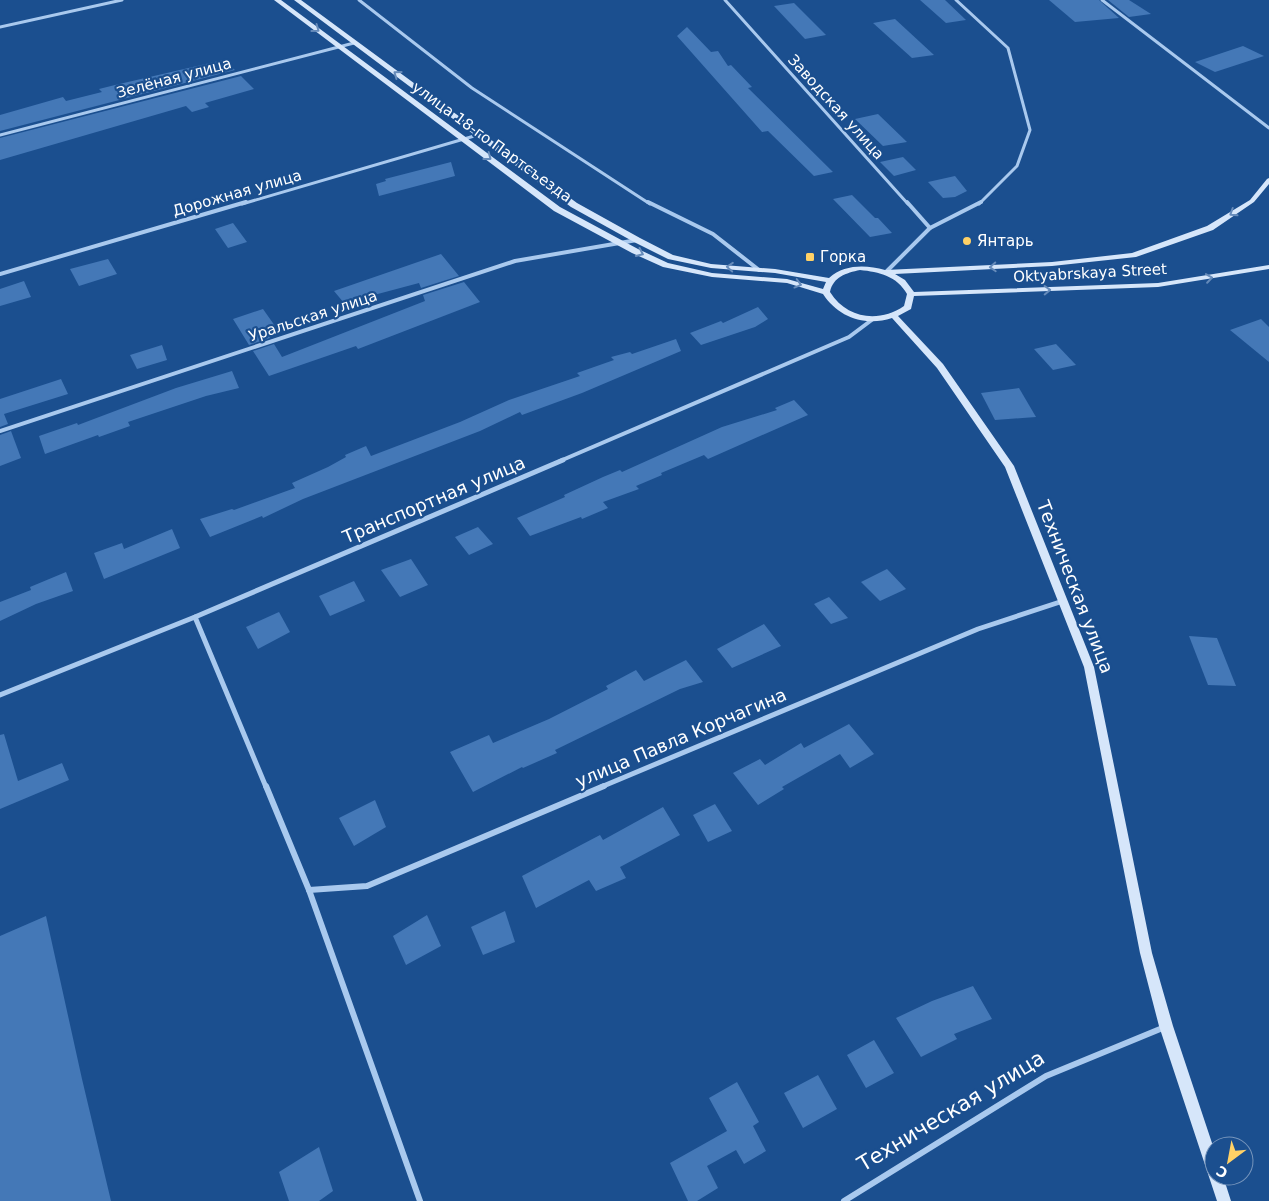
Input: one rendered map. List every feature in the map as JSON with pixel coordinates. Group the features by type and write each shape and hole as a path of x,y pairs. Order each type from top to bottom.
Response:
{"main road":[{"name":"улица 18-го Партсъезда","path":"276,0 341,46 557,209 619,242 666,265 712,275 787,282 826,292"},
{"name":"улица 18-го Партсъезда","path":"297,0 481,134 574,205 637,240 671,257 711,266 759,270 830,280"},
{"path":"886,272 903,282 911,294 908,307 894,316 873,319 859,318 842,310 830,300 826,292 830,280 848,270 860,268 886,272 1052,264 1133,255 1210,228 1252,201 1269,180"},
{"name":"Oktyabrskaya Street","path":"911,294 1158,285 1269,267"},
{"name":"Техническая улица","path":"894,316 940,366 1009,466 1089,666 1146,953 1166,1026 1204,1140"},
{"path":"1219,1186 1224,1201"}],"street":[{"path":"0,27 122,0"},
{"path":"359,0 472,88 641,199 713,234 759,270"},
{"name":"Заводская улица","path":"726,0 930,228"},
{"path":"886,272 930,228 979,204 1017,166 1030,130 1008,48 956,0"},
{"path":"1102,0 1269,128"},
{"name":"Зелёная улица","path":"0,135 354,43"},
{"name":"Дорожная улица","path":"0,274 481,134"},
{"name":"Уральская улица","path":"0,431 515,261 637,240"},
{"name":"Транспортная улица","path":"0,695 195,617 849,337 873,319"},
{"name":"улица Павла Корчагина","path":"309,890 367,886 978,629 1063,601"},
{"path":"195,617 309,890 420,1201"},
{"name":"Техническая улица","path":"844,1201 1046,1076 1166,1026"}],"building":[{"path":"920,0 945,0 966,20 946,23"},
{"path":"1049,0 1099,0 1119,18 1075,22"},
{"path":"1108,0 1129,0 1151,14 1129,17"},
{"path":"794,3 826,35 805,39 774,6"},
{"path":"895,19 934,55 912,58 873,23"},
{"path":"687,27 711,52 718,51 728,66 731,65 752,87 748,88 833,172 814,176 768,131 762,132 677,36"},
{"path":"1243,46 1264,56 1215,72 1195,62"},
{"path":"223,60 235,70 0,131 0,115 63,97 66,101 102,92 99,89"},
{"path":"241,76 254,89 205,103 209,107 192,112 186,106 0,160 0,138"},
{"path":"878,114 907,142 883,146 855,119"},
{"path":"903,157 916,170 894,176 880,162"},
{"path":"451,162 455,176 379,196 376,184 386,181 385,179"},
{"path":"955,176 967,191 955,197 943,198 928,182"},
{"path":"852,195 892,233 870,237 833,199"},
{"path":"233,223 247,242 228,248 215,229"},
{"path":"441,254 459,276 421,288 419,283 344,303 334,291"},
{"path":"108,259 117,274 79,286 70,269"},
{"path":"24,281 31,297 0,306 0,289"},
{"path":"464,282 480,302 358,349 356,346 269,376 253,351 274,344 282,357 425,301 423,295"},
{"path":"758,307 768,319 755,327 701,345 690,333 721,321 723,323"},
{"path":"263,309 275,326 265,329 270,338 249,345 233,319"},
{"path":"1261,319 1269,327 1269,362 1230,330"},
{"path":"676,339 681,351 582,393 522,415 520,412 480,431 303,499 263,518 262,516 210,537 200,519 234,510 295,488 292,483 328,467 346,457 345,455 366,446 371,456 460,422 509,400 580,376 577,373 614,360 611,357 630,352 632,354"},
{"path":"1056,344 1076,365 1053,370 1034,349"},
{"path":"162,345 167,360 137,369 130,355"},
{"path":"232,371 239,388 206,396 128,422 130,426 45,454 39,436 77,423 78,425 176,388"},
{"path":"61,379 68,394 4,414 8,424 0,427 0,399"},
{"path":"1019,388 1036,417 995,420 981,393"},
{"path":"794,400 808,415 708,459 704,455 661,473 662,475 636,486 639,489 603,502 608,508 582,519 581,517 530,536 517,518 565,497 564,495 603,477 620,470 622,472 722,427 777,410 775,408"},
{"path":"11,431 21,458 0,466 0,435"},
{"path":"478,527 493,544 469,555 455,537"},
{"path":"172,529 180,548 104,579 94,553 122,543 124,549"},
{"path":"411,559 428,585 400,597 381,570"},
{"path":"887,569 906,589 880,601 861,582"},
{"path":"66,572 73,591 36,604 0,621 0,602 31,590 30,587"},
{"path":"354,581 365,601 330,616 319,596"},
{"path":"829,597 848,618 831,624 814,604"},
{"path":"279,612 290,632 258,649 246,627"},
{"path":"764,624 781,646 732,668 717,649"},
{"path":"1189,636 1217,638 1236,686 1208,685"},
{"path":"686,660 703,682 680,689 555,750 557,753 522,767 473,792 450,752 489,735 493,743 549,719 608,689 606,686 636,670 644,681"},
{"path":"849,724 874,754 850,768 840,754 782,787 784,789 758,805 733,773 760,759 765,765 801,743 804,748"},
{"path":"4,734 18,781 62,763 69,780 0,809 0,735"},
{"path":"375,800 386,827 354,846 339,818"},
{"path":"715,804 732,831 708,842 693,815"},
{"path":"663,807 680,835 620,867 626,878 596,891 589,880 536,908 522,876 600,835 603,840"},
{"path":"505,911 515,942 483,955 471,927"},
{"path":"427,915 441,946 406,965 393,936"},
{"path":"46,916 111,1201 0,1201 0,936"},
{"path":"973,986 992,1019 954,1034 957,1039 921,1057 896,1018 932,1001"},
{"path":"874,1040 894,1073 866,1088 847,1055"},
{"path":"818,1075 837,1109 803,1128 784,1093"},
{"path":"737,1082 759,1122 753,1126 766,1151 744,1164 736,1150 707,1166 718,1188 697,1201 688,1201 670,1163 727,1131 709,1098"},
{"path":"319,1147 333,1191 319,1201 289,1201 279,1172"}],"place":[{"name":"Янтарь","path":"967,241"},
{"name":"Горка","path":"810,257"}]}
